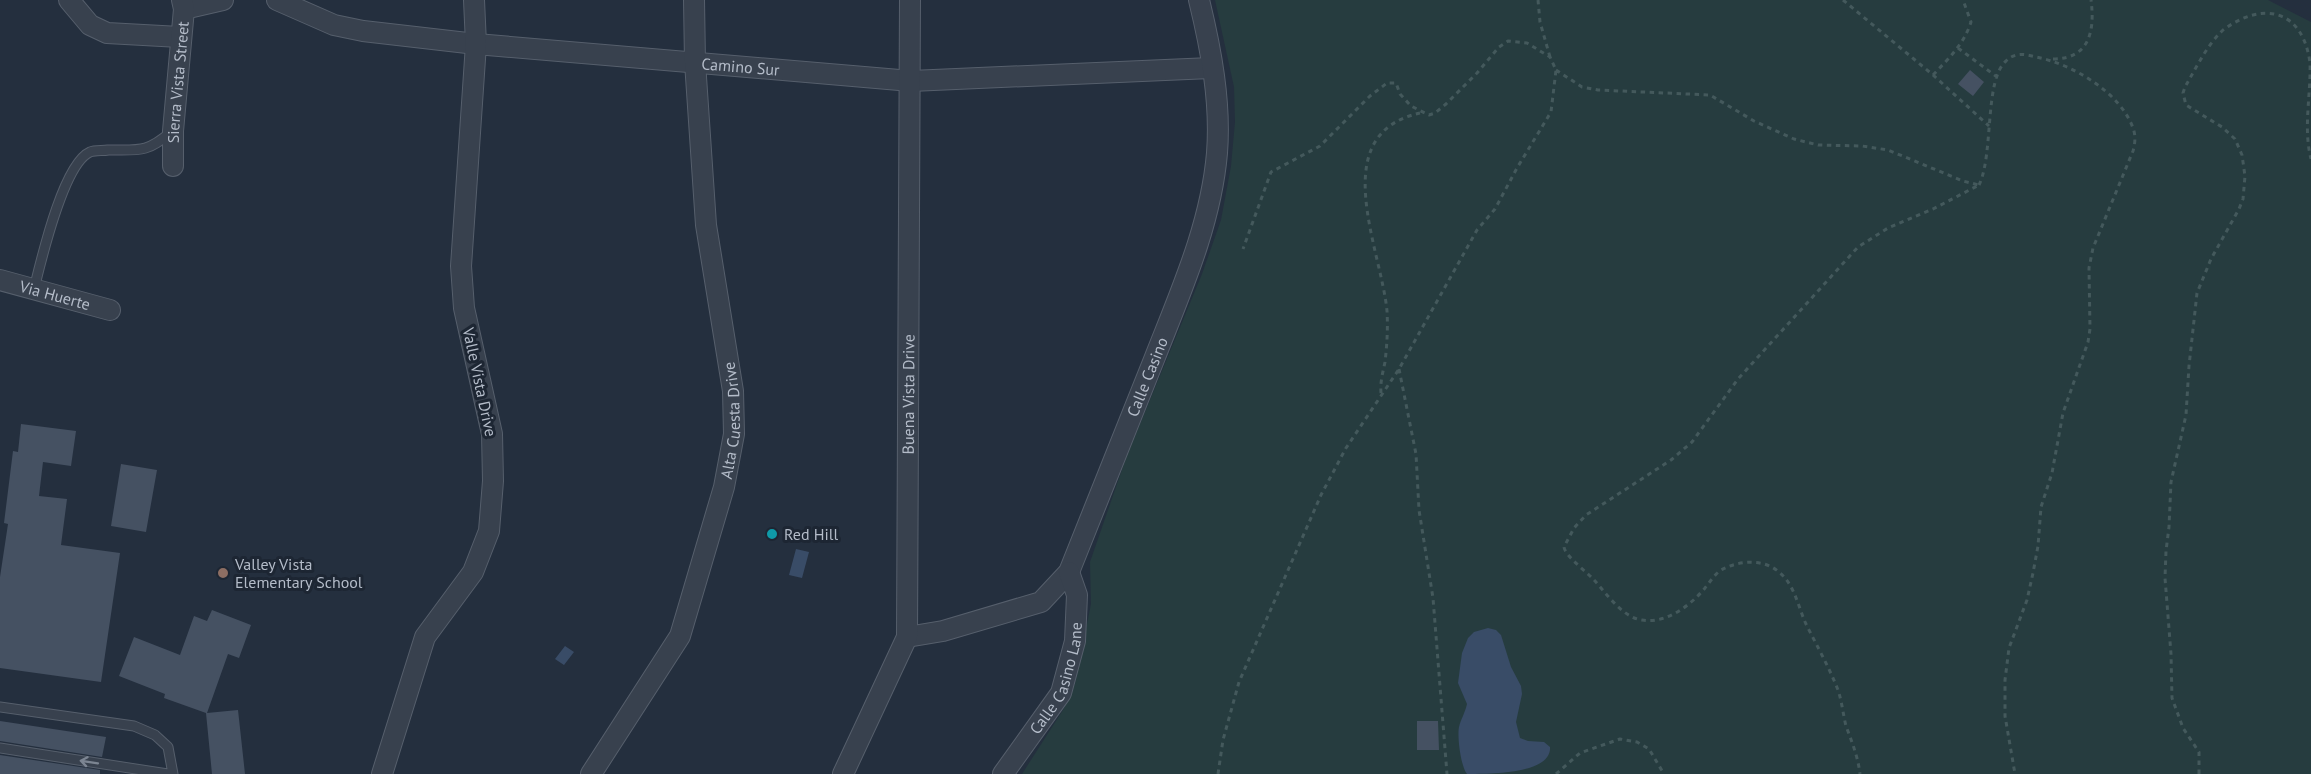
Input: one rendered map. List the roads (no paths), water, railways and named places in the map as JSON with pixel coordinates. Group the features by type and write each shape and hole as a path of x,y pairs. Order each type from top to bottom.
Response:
{"street":[{"path":"69,0 90,25 107,33 180,37"},
{"path":"183,5 223,0"},
{"name":"Camino Sur","path":"277,0 334,25 363,31 476,44 911,81 1211,68"},
{"name":"Valle Vista Drive","path":"382,774 424,637 473,572 489,531 493,481 492,434 464,308 461,266 476,44 474,0"},
{"name":"Alta Cuesta Drive","path":"591,774 680,636 724,487 734,434 733,391 706,225 695,62 694,0"},
{"name":"Buena Vista Drive","path":"843,774 907,637 910,0"},
{"name":"Calle Casino","path":"907,637 943,631 1041,602 1069,572 1176,303 1202,232 1211,196 1217,154 1218,106 1199,0"},
{"name":"Sierra Vista Street","path":"173,166 173,131 183,5"},
{"name":"Via Huerte","path":"0,280 110,310"},
{"name":"Calle Casino Lane","path":"1003,774 1061,693 1075,641 1077,595 1069,572"}],"lane":[{"path":"34,289 48,230 76,163 90,151 136,151 155,146 173,131"},
{"path":"0,707 134,726 155,735 168,747 173,774"},
{"path":"0,748 168,774"}],"water":[{"path":"796,549 809,552 802,578 789,575"},
{"path":"1488,628 1496,630 1501,635 1511,667 1521,686 1522,694 1516,722 1520,738 1544,742 1550,747 1548,756 1541,763 1531,767 1504,773 1467,774 1461,759 1459,738 1459,727 1467,704 1458,683 1462,653 1468,638 1474,632"},
{"path":"565,646 574,652 564,665 555,659"}],"place":[{"name":"Red Hill","path":"772,534"},
{"name":"Valley Vista Elementary School","path":"223,573"}]}
